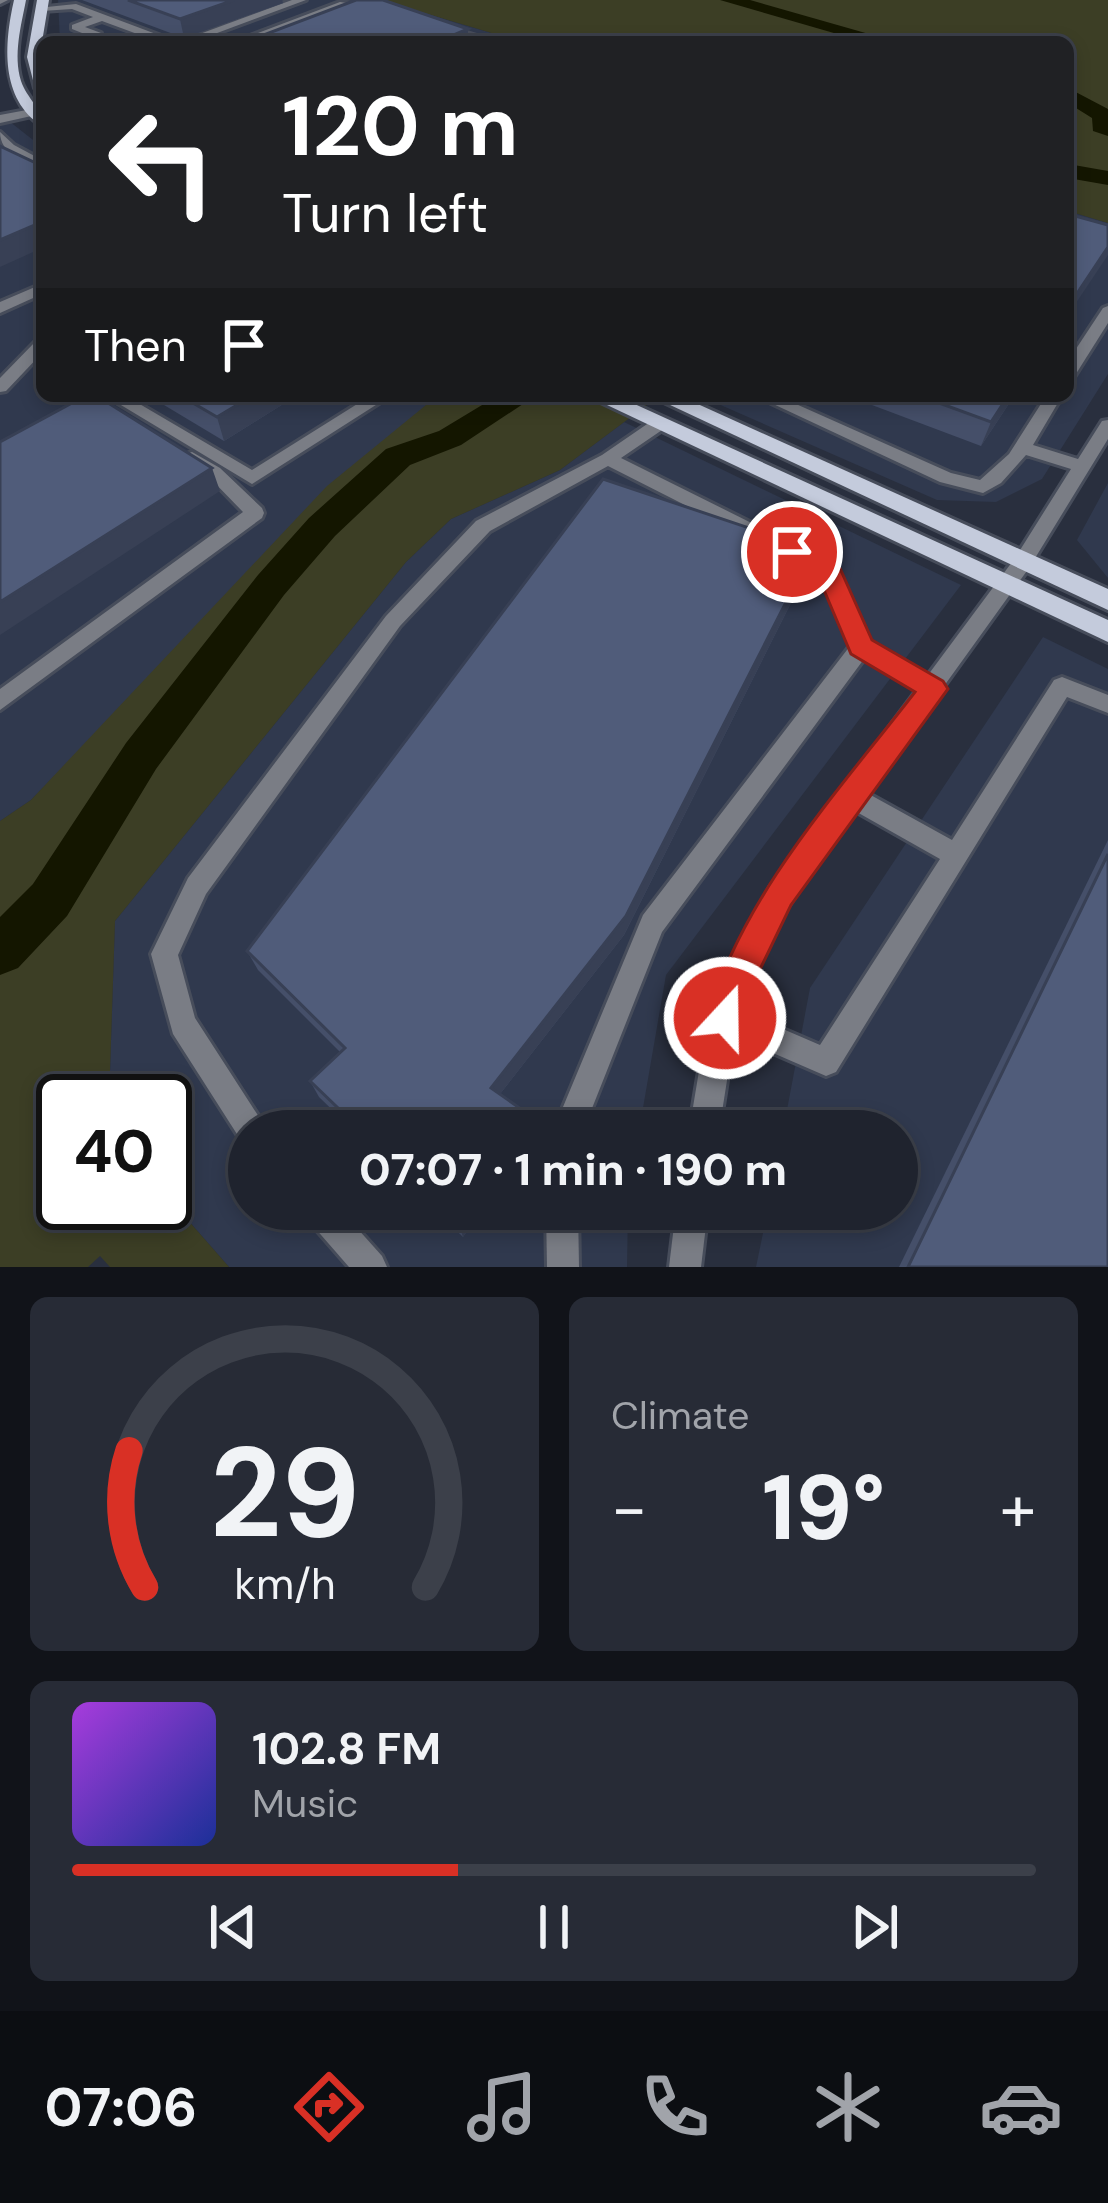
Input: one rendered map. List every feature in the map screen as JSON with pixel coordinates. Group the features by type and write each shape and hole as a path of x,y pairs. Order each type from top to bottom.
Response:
{"main road":[{"path":"20,0 8,74 36,111"},
{"path":"38,36 43,4"},
{"path":"613,402 1014,575 1108,600"},
{"path":"685,402 1014,575 1108,632"},
{"path":"659,424 702,421 743,434"}],"street":[{"path":"200,36 301,0"},
{"path":"43,4 73,6 152,36"},
{"path":"255,36 340,5 379,10"},
{"path":"95,36 76,27 103,17"},
{"path":"430,25 466,36"},
{"path":"0,119 36,115"},
{"path":"0,136 10,148 36,162"},
{"path":"0,308 36,291"},
{"path":"1074,364 1108,311"},
{"path":"1090,338 1108,344"},
{"path":"0,387 36,350"},
{"path":"0,701 255,513 214,472 110,402"},
{"path":"111,402 252,478 372,402"},
{"path":"777,402 946,478 983,487 1000,476 1023,448 1050,402"},
{"path":"239,1110 183,1024 164,954 197,886 393,621 484,526 608,459 659,424"},
{"path":"708,1110 734,985 779,895 1014,575 1083,467 1101,452 1108,425"},
{"path":"1023,448 1083,467"},
{"path":"608,459 829,570 861,646 933,689"},
{"path":"577,1110 652,924 861,646"},
{"path":"725,1018 826,1062 1062,686 1108,704"},
{"path":"852,797 956,855"},
{"path":"338,1230 371,1267"},
{"path":"562,1230 563,1267"},
{"path":"685,1267 689,1230"}],"shaded area":[{"path":"58,0 381,0 502,36 60,36"},
{"path":"0,114 36,142 36,402 432,402 31,800 0,821"},
{"path":"1074,213 1108,223 1108,374 1042,479 996,502 937,500 714,402 1074,402"},
{"path":"624,422 961,585 666,975 643,1110 228,1110 228,1230 628,1230 627,1267 229,1267 192,1225 192,1074 110,1074 115,921 406,562 451,519 560,470"},
{"path":"1108,483 1108,578 1077,540"},
{"path":"1043,637 1108,669 1108,1267 756,1267 764,1230 918,1230 918,1110 787,1110 810,988"}],"green space":[{"path":"381,0 1108,0 1108,223 1074,213 1074,36 502,36"},
{"path":"430,402 651,402 560,470 451,519 406,562 115,921 110,1074 36,1074 36,1230 192,1230 192,1225 229,1267 110,1267 100,1256 88,1267 0,1267 0,821 31,800 327,486"}],"building":[{"path":"128,0 234,0 180,19"},
{"path":"356,0 383,0 468,29 451,36 261,36"},
{"path":"0,146 36,163 36,225 0,240"},
{"path":"1074,216 1108,225 1108,247 1074,298"},
{"path":"74,402 107,402 212,468 0,602 0,442"},
{"path":"191,402 242,402 217,417"},
{"path":"936,402 1004,402 991,422"},
{"path":"603,479 770,535 762,547 803,569 626,916 491,1088 523,1110 340,1110 310,1081 345,1048 247,951"},
{"path":"1108,854 1108,1267 908,1267"}],"waterway":[{"path":"729,0 864,36"},
{"path":"1074,98 1104,116 1101,126 1108,129"},
{"path":"1074,172 1108,178"},
{"path":"0,951 50,900 141,756 271,585 322,527 398,457 450,438 509,402"}],"route":[{"path":"725,1018 734,985 779,895 933,689 861,646 829,570 792,552"}]}
